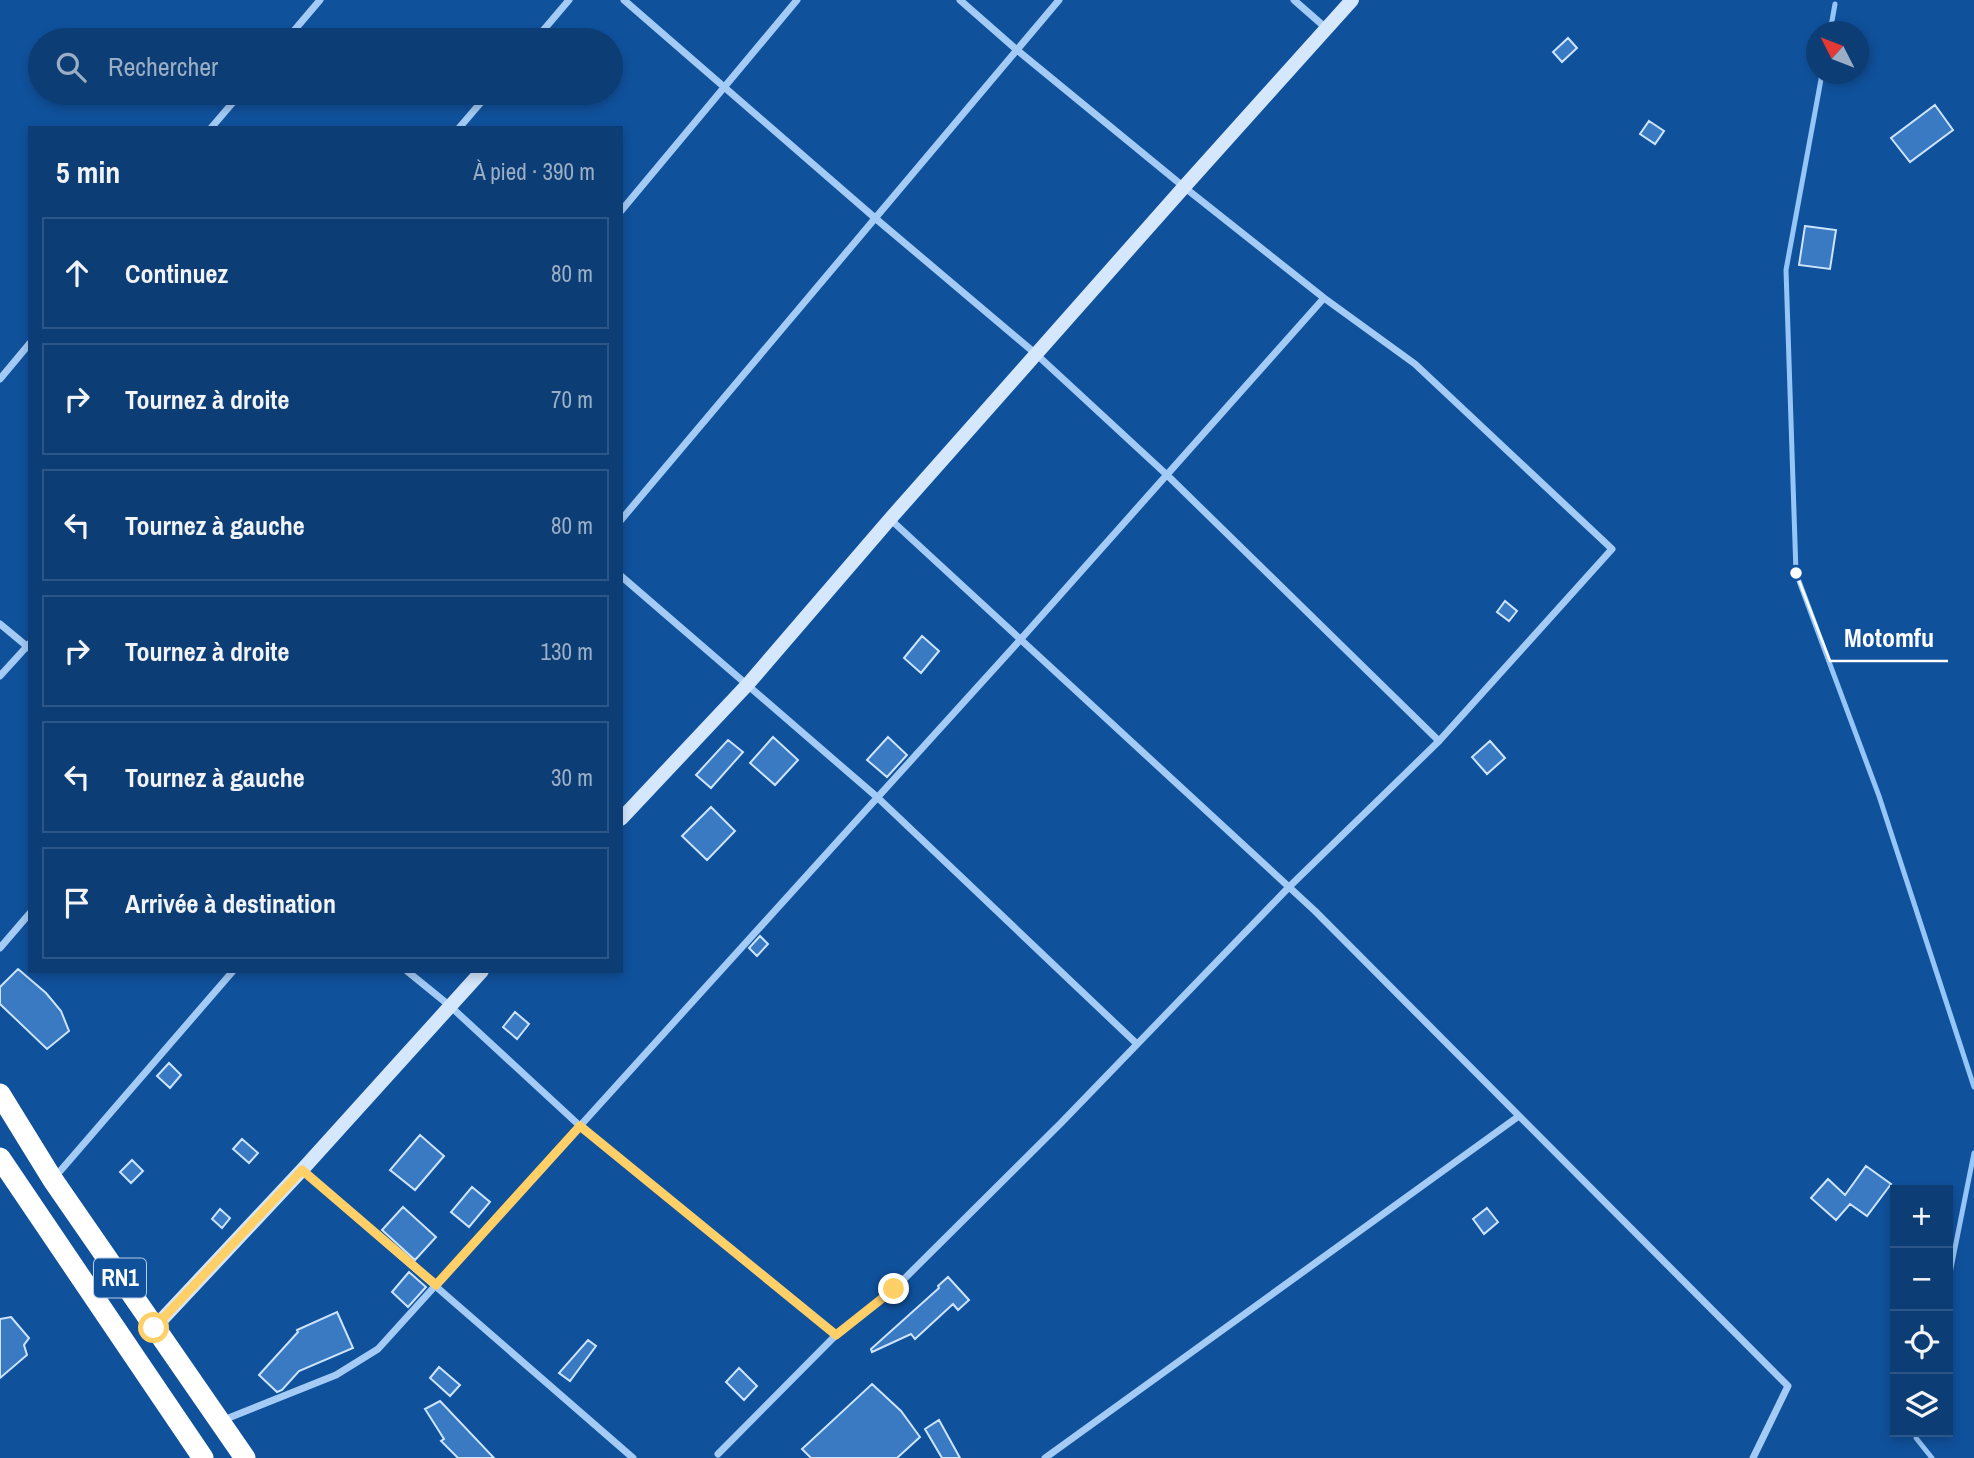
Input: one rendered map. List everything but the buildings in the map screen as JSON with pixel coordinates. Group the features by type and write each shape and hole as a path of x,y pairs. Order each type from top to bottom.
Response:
{"highway":[{"name":"RN1","path":"0,1094 53,1180 245,1458"},
{"name":"RN1","path":"0,1158 203,1458"}],"street":[{"path":"296,28 320,0"},
{"path":"545,28 569,0"},
{"path":"624,0 1036,354 1167,475 1439,741"},
{"path":"623,209 797,0"},
{"path":"718,1454 836,1335 894,1289 1289,887 1439,741 1612,549 1415,364 1324,298 1184,187 960,0"},
{"path":"623,518 1059,0"},
{"path":"1294,0 1326,28"},
{"path":"623,816 748,684 890,519 1352,0"},
{"path":"213,126 231,105"},
{"path":"461,126 479,105"},
{"path":"220,1421 336,1376 378,1349 1020,640 1324,298"},
{"path":"0,379 28,345"},
{"path":"890,519 1289,887 1788,1386 1753,1458"},
{"path":"623,578 877,797 1137,1044"},
{"path":"0,624 28,645"},
{"path":"0,676 28,647"},
{"path":"0,948 28,915"},
{"path":"53,1180 231,973"},
{"path":"409,973 450,1006 580,1126 836,1335"},
{"path":"154,1328 480,973"},
{"path":"1045,1458 1519,1116"},
{"path":"302,1170 633,1458"}],"waterway":[{"path":"1832,21 1835,4"},
{"path":"1820,84 1786,270 1796,573 1879,796 1974,1087"},
{"path":"1953,1258 1974,1153"},
{"path":"1916,1437 1932,1458"}],"place":[{"name":"Motomfu","path":"1796,573"}],"route":[{"path":"154,1328 302,1170 436,1285 580,1126 836,1335 894,1289"}]}
